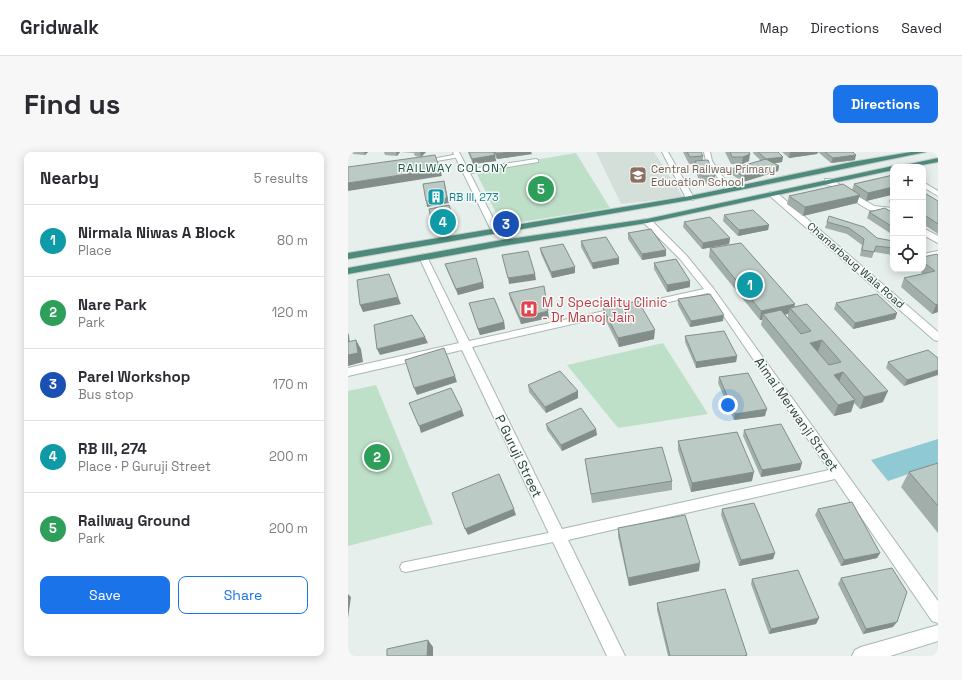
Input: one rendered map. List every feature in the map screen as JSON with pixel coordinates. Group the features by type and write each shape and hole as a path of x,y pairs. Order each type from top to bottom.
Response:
{"highway":[{"path":"348,256 690,198 852,164 923,152"},
{"path":"916,164 938,160"},
{"path":"348,271 423,257 647,221 890,169"}],"street":[{"path":"665,152 690,198"},
{"path":"457,154 495,230"},
{"path":"828,181 872,208 890,211"},
{"path":"926,186 938,194"},
{"name":"Chamarbaug Wala Road","path":"773,194 938,338"},
{"name":"Aimai Merwanji Street","path":"647,221 683,257 710,290 839,473 880,535 938,615"},
{"path":"926,233 938,240"},
{"path":"926,256 938,254"},
{"name":"P Guruji Street","path":"423,257 616,656"},
{"path":"348,372 710,290"},
{"path":"558,536 839,473"},
{"path":"861,656 938,633"}],"lane":[{"path":"707,152 709,160 729,190"},
{"path":"416,162 457,154"},
{"path":"465,172 536,161"},
{"path":"406,567 558,536"}],"shaded area":[{"name":"Central Railway Primary Education School","path":"596,152 654,152 683,197 621,204"}],"green space":[{"path":"576,153 610,208 502,225 475,170"},
{"path":"663,343 708,414 618,428 567,365"},
{"path":"376,385 433,524 348,546 348,391"}],"water":[{"path":"938,439 938,464 888,481 871,460"}],"building":[{"path":"469,152 493,152 495,155 472,159"},
{"path":"495,152 510,152 496,154"},
{"path":"687,152 701,152 703,156 690,157"},
{"path":"730,152 749,152 750,154 743,157 732,157"},
{"path":"758,152 778,152 783,157 766,159"},
{"path":"825,152 853,152 856,155 833,158"},
{"path":"435,155 440,169 348,183 348,167"},
{"path":"766,159 779,166 743,176 731,169"},
{"path":"708,160 715,176 702,176 695,161"},
{"path":"890,176 890,188 868,193 854,184"},
{"name":"RB III, 273","path":"444,181 447,198 426,201 423,184"},
{"path":"843,184 860,195 805,207 789,196"},
{"path":"926,194 938,201 938,224 926,216"},
{"path":"449,205 455,224 433,228 429,209"},
{"path":"885,208 890,211 890,225 869,212"},
{"path":"753,210 769,225 739,230 724,215"},
{"path":"829,216 864,227 877,238 890,240 890,248 876,246 874,252 862,250 864,239 849,228 827,222"},
{"path":"710,217 730,238 703,243 684,222"},
{"path":"651,229 666,250 642,254 628,233"},
{"path":"606,237 619,258 592,263 581,241"},
{"path":"741,243 795,304 761,311 710,248"},
{"path":"563,244 575,267 551,272 540,248"},
{"path":"528,251 535,274 508,278 502,255"},
{"path":"938,255 938,304 936,305 904,278 935,271 926,264 926,256"},
{"path":"476,258 483,282 456,289 445,264"},
{"path":"676,259 690,281 667,285 654,263"},
{"path":"389,274 398,297 360,305 357,280"},
{"path":"544,286 548,311 520,318 509,293"},
{"path":"710,294 724,315 691,321 678,299"},
{"path":"877,294 897,313 855,323 836,303"},
{"path":"494,298 504,322 478,329 469,303"},
{"path":"638,301 655,330 618,338 603,308"},
{"path":"807,304 888,391 864,397 843,372 834,375 855,400 838,405 763,314 781,310 801,334 811,331 790,308","holes":["822,340 841,362 829,365 810,343"]},
{"path":"412,315 425,337 377,349 374,325"},
{"path":"724,331 737,356 696,362 685,336"},
{"path":"356,340 358,353 348,355 348,342"},
{"path":"444,348 455,376 414,388 405,360"},
{"path":"928,350 938,358 938,370 907,380 888,362"},
{"path":"560,371 578,391 545,407 528,385"},
{"path":"748,373 767,409 735,414 719,377"},
{"path":"451,388 462,410 419,426 409,403"},
{"path":"581,408 596,429 561,445 546,424"},
{"path":"781,424 802,463 762,470 744,430"},
{"path":"737,432 754,472 692,483 678,441"},
{"path":"662,447 672,481 591,494 585,459"},
{"path":"938,463 938,506 909,472"},
{"path":"499,474 514,509 465,529 452,493"},
{"path":"852,502 880,553 844,560 818,509"},
{"path":"754,503 775,553 741,560 722,509"},
{"path":"685,515 700,563 628,578 618,528"},
{"path":"892,568 907,592 897,622 866,629 841,578"},
{"path":"798,570 819,618 771,629 752,579"},
{"path":"725,589 747,655 670,656 657,603"},
{"path":"428,640 427,656 387,656 387,649"}],"place":[{"name":"Central Railway Primary Education School","path":"638,175"},
{"name":"Railway Ground","path":"541,189"},
{"name":"RB III, 273","path":"436,197"},
{"name":"RB III, 274","path":"443,222"},
{"name":"Parel Workshop","path":"506,224"},
{"name":"Nirmala Niwas A Block","path":"750,285"},
{"name":"M J Speciality Clinic - Dr Manoj Jain","path":"529,309"},
{"name":"Nare Park","path":"377,457"}],"district":[{"name":"RAILWAY COLONY","path":"453,168"}]}
